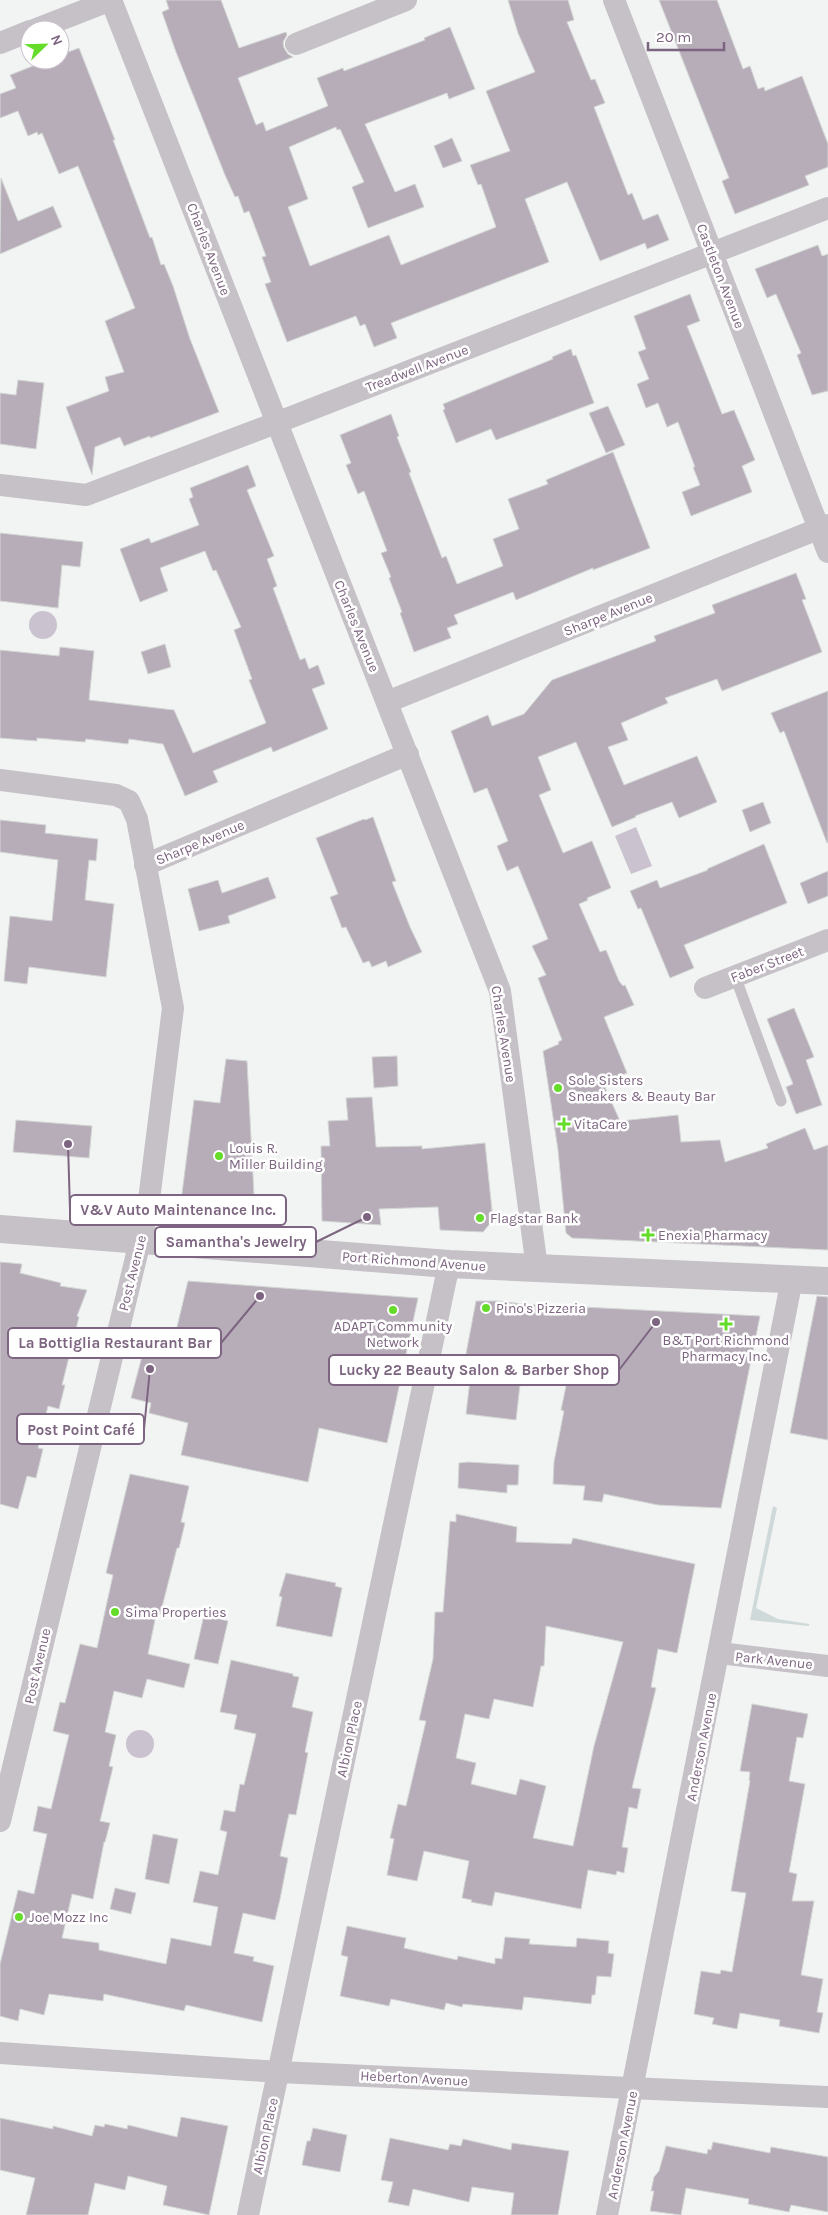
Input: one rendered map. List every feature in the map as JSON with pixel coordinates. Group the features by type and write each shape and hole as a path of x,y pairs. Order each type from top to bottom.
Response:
{"street":[{"path":"60,20 111,0"},
{"name":"Charles Avenue","path":"111,0 500,991 537,1268"},
{"path":"296,44 406,0"},
{"name":"Castleton Avenue","path":"614,0 712,253 824,527 828,552"},
{"path":"0,43 20,35"},
{"name":"Treadwell Avenue","path":"0,485 86,495 828,208"},
{"name":"Sharpe Avenue","path":"388,702 824,527"},
{"name":"Sharpe Avenue","path":"0,780 116,796 129,801 137,819 145,865 408,754"},
{"name":"Post Avenue","path":"0,1821 148,1208 173,1008 145,865"},
{"name":"Faber Street","path":"705,988 828,940"},
{"name":"Port Richmond Avenue","path":"0,1229 449,1264 828,1281"},
{"name":"Albion Place","path":"248,2215 449,1264"},
{"name":"Anderson Avenue","path":"607,2215 720,1654 792,1279"},
{"name":"Park Avenue","path":"720,1654 828,1666"},
{"name":"Heberton Avenue","path":"0,2052 279,2072 828,2097"}],"lane":[{"path":"735,976 781,1101"}],"shaded area":[{"path":"43,611 53,615 57,625 53,635 43,639 33,635 29,625 33,615"},
{"path":"636,827 652,866 631,874 615,836"},
{"path":"773,1506 777,1508 756,1608 778,1619 809,1624 809,1626 750,1620"},
{"path":"140,1730 150,1734 154,1744 150,1754 140,1758 130,1754 126,1744 130,1734"}],"building":[{"path":"166,0 221,0 239,48 286,32 287,35 283,42 284,48 293,57 238,78 256,125 263,122 266,131 328,106 317,78 343,68 344,71 425,40 424,38 450,27 475,89 449,99 447,93 365,124 395,192 415,184 424,207 368,228 352,187 364,182 340,129 337,130 336,127 289,147 308,199 288,207 310,266 389,235 401,265 496,227 481,184 478,185 470,165 510,151 486,91 535,72 518,33 508,0 568,0 574,20 567,22 591,80 595,79 605,103 594,107 628,195 632,193 643,220 658,214 669,240 647,249 645,243 600,261 567,182 525,199 549,262 391,323 397,338 374,347 365,324 360,326 356,316 287,342 265,284 271,282 262,257 266,256 249,211 244,213 238,196 235,197 225,175 176,52 162,12 169,9"},
{"path":"659,0 717,0 743,69 750,66 758,89 764,87 765,91 802,76 828,144 828,167 805,176 809,185 735,214 722,181 729,178"},
{"path":"79,48 115,140 113,140 150,238 152,237 161,265 164,264 173,286 190,339 219,412 124,446 120,437 95,447 92,475 66,407 109,391 105,377 124,372 105,321 135,308 78,166 59,174 42,133 38,135 37,132 28,136 18,111 0,118 0,94 16,88 10,75 23,70 70,70 70,51"},
{"path":"452,138 462,161 443,168 434,146"},
{"path":"1,178 18,221 53,206 62,227 0,254"},
{"path":"818,245 822,256 828,254 828,391 812,395 797,355 801,353 776,294 767,298 755,269"},
{"path":"690,294 700,321 687,326 722,414 734,410 755,460 742,466 752,492 691,516 682,492 700,485 693,467 695,467 678,422 667,427 658,403 646,408 637,384 649,379 638,352 646,349 634,316"},
{"path":"571,349 573,356 576,355 594,403 496,440 491,429 456,443 443,410 445,409 443,404 553,359 552,357"},
{"path":"18,380 44,383 36,449 0,444 0,393 16,395"},
{"path":"608,406 625,445 606,453 589,413"},
{"path":"391,414 399,436 397,437 411,472 409,473 442,558 446,556 457,584 503,566 493,539 519,529 508,499 548,484 546,480 613,452 650,548 593,570 593,568 516,600 513,592 454,615 458,624 447,628 451,638 414,652 389,578 391,577 381,553 387,551 364,491 358,494 346,465 351,463 340,435"},
{"path":"248,465 256,486 247,490 274,556 267,559 277,586 273,588 300,660 305,658 309,669 318,665 325,684 312,689 328,729 273,752 271,747 213,771 218,782 185,796 163,744 129,739 128,744 86,739 85,742 37,738 37,741 0,738 0,650 59,656 60,647 94,651 89,700 174,710 193,753 266,723 249,680 252,679 234,630 241,627 216,570 213,571 205,551 160,568 168,591 140,602 120,549 149,538 151,543 199,525 189,499 193,497 190,488"},
{"path":"0,533 83,542 80,567 62,565 58,608 0,601"},
{"path":"796,573 806,599 802,600 822,652 722,691 717,679 665,698 668,703 621,723 628,740 608,747 624,785 697,756 717,802 679,818 672,802 612,827 576,742 538,757 551,790 539,795 563,853 592,841 611,888 587,898 588,900 579,904 600,952 606,950 619,981 623,986 625,985 634,1005 604,1017 627,1073 603,1083 620,1121 678,1115 681,1142 720,1140 725,1162 768,1148 766,1144 805,1128 814,1150 828,1145 828,1250 572,1238 566,1233 558,1150 543,1051 559,1044 558,1042 562,1040 538,978 546,975 532,946 548,939 518,866 507,871 497,846 508,841 487,788 474,793 451,731 488,715 492,726 524,714 552,680 656,641 654,636 715,613 712,605"},
{"path":"165,644 171,667 148,674 141,652"},
{"path":"828,691 827,843 784,731 780,733 771,713"},
{"path":"763,802 771,823 750,832 742,810"},
{"path":"373,817 396,881 392,882 422,952 388,967 386,961 372,967 369,961 363,963 346,927 342,928 330,897 338,894 316,838"},
{"path":"0,820 46,825 45,833 98,839 96,861 89,860 85,900 114,904 106,977 29,967 27,984 4,981 10,916 52,921 58,860 0,852"},
{"path":"764,844 787,903 684,945 694,968 670,978 641,908 638,909 630,891 657,880 660,888 708,870"},
{"path":"828,871 828,896 808,904 800,883"},
{"path":"268,877 276,898 228,916 230,923 199,931 188,889 218,880 222,893"},
{"path":"794,1008 814,1057 806,1060 822,1105 796,1114 786,1087 793,1084 767,1019"},
{"path":"397,1056 398,1086 374,1088 372,1057"},
{"name":"Louis R. Miller Building","path":"226,1059 247,1061 255,1214 180,1209 194,1100 220,1103"},
{"path":"372,1097 376,1147 422,1146 422,1149 485,1143 493,1220 483,1232 440,1230 438,1207 379,1209 381,1225 322,1221 321,1146 330,1146 328,1121 348,1120 346,1098"},
{"path":"16,1120 92,1126 89,1158 13,1152"},
{"path":"0,1262 22,1264 20,1273 61,1283 60,1286 87,1290 77,1316 79,1317 62,1385 65,1385 59,1409 48,1406 38,1448 43,1449 36,1478 27,1476 18,1509 0,1504"},
{"path":"188,1281 418,1298 387,1443 319,1428 308,1482 181,1455 188,1423 149,1413 151,1403 131,1398 145,1345 171,1352"},
{"path":"817,1296 828,1297 828,1440 790,1433"},
{"path":"476,1301 760,1316 721,1508 658,1505 604,1494 602,1502 583,1500 585,1486 553,1484 554,1462 564,1411 561,1410 570,1367 523,1358 516,1420 466,1414 473,1355 466,1354"},
{"path":"459,1463 519,1465 518,1485 507,1485 507,1493 458,1488"},
{"path":"130,1474 189,1486 181,1522 185,1523 179,1548 177,1548 160,1615 156,1615 148,1654 190,1664 184,1688 147,1679 142,1698 114,1691 105,1732 116,1735 109,1766 113,1767 100,1821 110,1823 104,1842 93,1899 72,1894 62,1938 99,1943 99,1950 166,1964 171,1938 211,1946 218,1907 193,1902 200,1871 218,1875 227,1832 220,1830 224,1810 235,1812 240,1784 244,1785 256,1734 234,1729 237,1715 220,1712 231,1660 293,1674 293,1676 299,1677 292,1707 313,1712 305,1752 308,1753 296,1815 289,1814 280,1856 288,1858 280,1899 275,1920 243,1913 234,1953 254,1957 253,1961 274,1966 262,2022 186,2005 184,2011 104,1994 103,2001 49,1994 44,2015 20,2009 18,2021 0,2016 0,1964 18,1890 34,1894 47,1834 33,1831 38,1806 51,1809 69,1735 53,1731 60,1702 65,1703 80,1644 97,1648 113,1575 106,1573"},
{"path":"456,1514 517,1527 516,1542 571,1544 573,1538 695,1564 677,1653 658,1649 651,1687 656,1688 632,1788 641,1789 637,1809 629,1807 622,1847 628,1848 624,1873 617,1871 616,1875 588,1870 581,1909 495,1892 492,1906 471,1902 472,1900 462,1898 469,1861 424,1851 417,1881 387,1875 394,1839 390,1838 398,1804 406,1806 426,1721 419,1720 433,1659 435,1612 443,1612 450,1521 456,1522","holes":["546,1626 623,1642 594,1746 573,1846 533,1838 546,1786 520,1779 516,1795 471,1784 476,1763 456,1758 465,1714 489,1719 494,1699 533,1707 541,1666 544,1666"]},
{"path":"286,1573 336,1583 335,1586 342,1588 332,1637 276,1626 282,1597 279,1596"},
{"path":"204,1615 228,1621 218,1664 194,1659"},
{"path":"752,1704 808,1714 803,1738 797,1737 789,1781 805,1784 789,1872 797,1874 792,1901 814,1901 801,1975 823,1979 817,2012 823,2013 819,2033 779,2026 780,2020 740,2013 737,2029 712,2024 714,2018 694,2014 701,1971 720,1974 721,1970 732,1972 746,1893 731,1891 750,1781 750,1772 740,1771"},
{"path":"153,1834 178,1839 169,1884 145,1879"},
{"path":"115,1888 136,1893 131,1914 110,1909"},
{"path":"347,1926 406,1938 404,1948 457,1960 458,1956 495,1964 495,1958 502,1959 505,1937 530,1939 529,1944 576,1947 577,1938 609,1941 608,1953 614,1954 611,1977 597,1976 595,1995 592,1995 591,2004 524,1997 522,2010 463,2004 462,2007 446,2003 444,2010 391,1999 389,2006 340,1996 348,1957 341,1955"},
{"path":"181,2117 228,2126 209,2215 163,2205 167,2186 128,2176 125,2190 95,2183 88,2215 26,2215 35,2178 0,2170 0,2118 53,2129 53,2126 92,2136 95,2125 104,2127 105,2124 127,2129 128,2125 177,2137"},
{"path":"313,2128 347,2135 340,2172 302,2165 307,2141 310,2141"},
{"path":"390,2138 448,2150 450,2144 461,2146 463,2139 511,2150 512,2143 569,2151 558,2215 511,2215 514,2193 472,2187 469,2202 413,2189 409,2206 388,2202 393,2182 381,2180"},
{"path":"713,2142 770,2153 771,2147 828,2157 828,2212 791,2205 789,2212 748,2204 749,2199 686,2188 681,2215 650,2211 654,2191 651,2191 654,2177 659,2171 666,2146 707,2154 708,2149 711,2150"}],"place":[{"name":"Sole Sisters Sneakers & Beauty Bar","path":"558,1088"},
{"name":"VitaCare","path":"564,1124"},
{"name":"V&V Auto Maintenance Inc.","path":"68,1144"},
{"name":"Louis R. Miller Building","path":"219,1156"},
{"name":"Samantha's Jewelry","path":"367,1217"},
{"name":"Flagstar Bank","path":"480,1218"},
{"name":"Enexia Pharmacy","path":"648,1235"},
{"name":"La Bottiglia Restaurant Bar","path":"260,1296"},
{"name":"Pino's Pizzeria","path":"486,1308"},
{"name":"ADAPT Community Network","path":"393,1310"},
{"name":"Lucky 22 Beauty Salon & Barber Shop","path":"656,1322"},
{"name":"B&T Port Richmond Pharmacy Inc.","path":"726,1324"},
{"name":"Post Point Café","path":"150,1369"},
{"name":"Sima Properties","path":"115,1612"},
{"name":"Joe Mozz Inc","path":"19,1917"}]}
